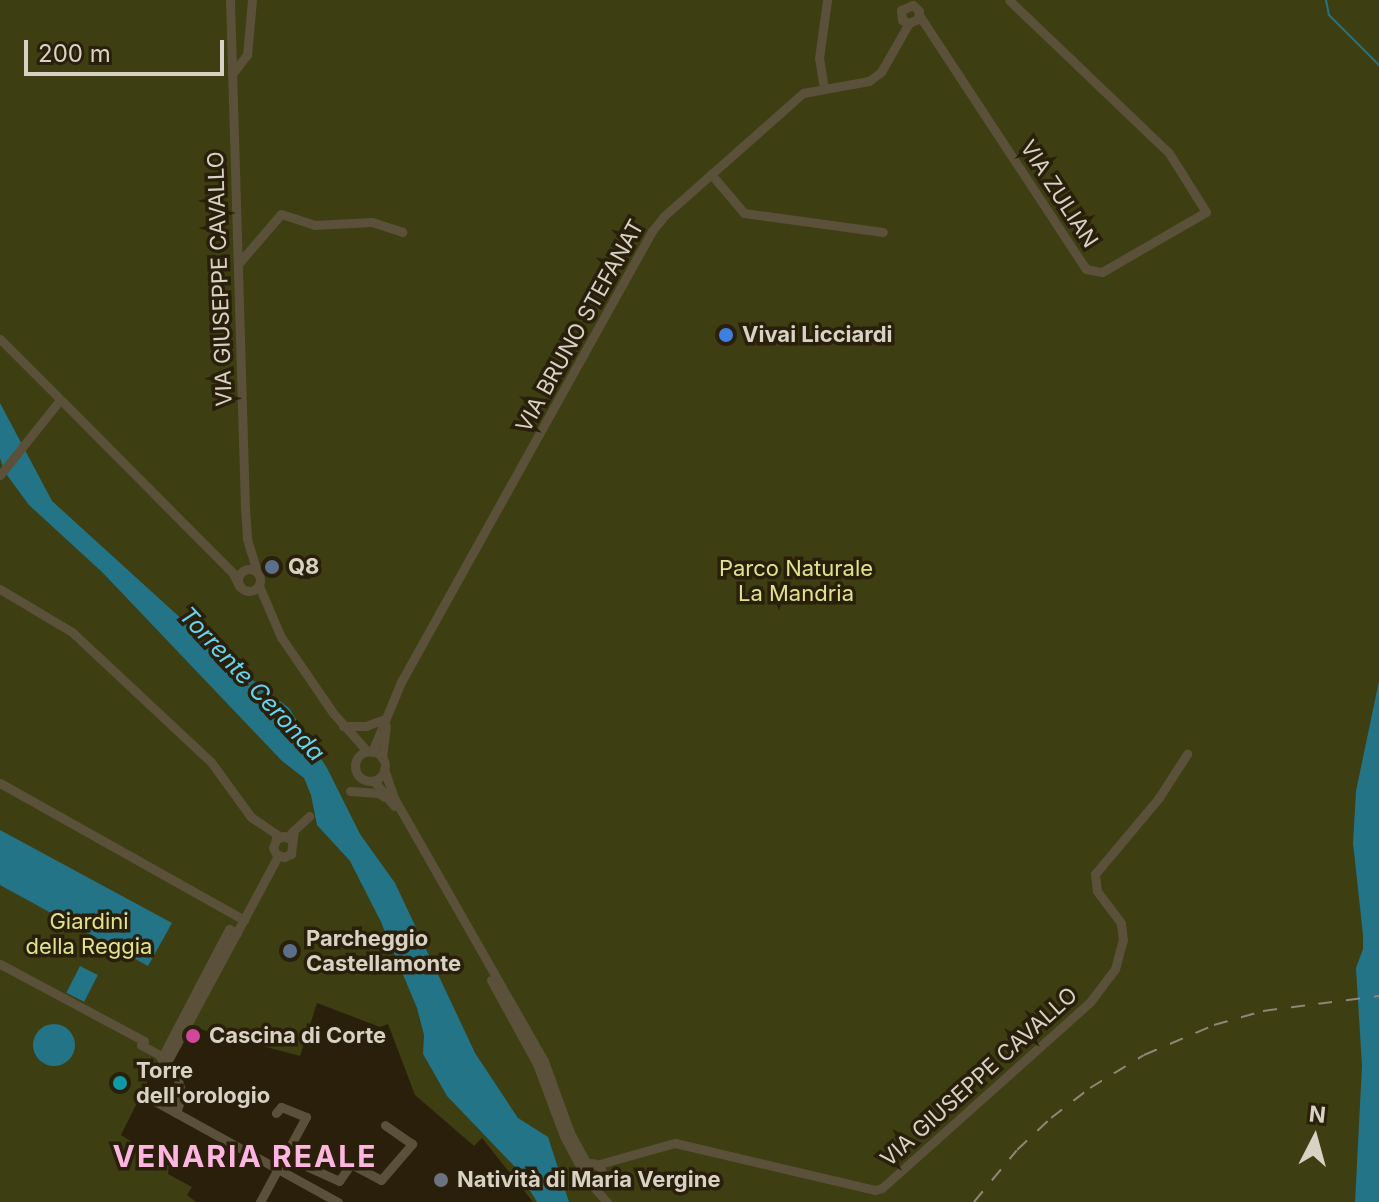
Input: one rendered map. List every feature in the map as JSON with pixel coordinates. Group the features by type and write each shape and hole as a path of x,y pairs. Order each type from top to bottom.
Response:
{"street":[{"name":"VIA GIUSEPPE CAVALLO","path":"230,0 245,508 251,557 244,571"},
{"path":"232,74 247,55 252,0"},
{"path":"824,89 819,58 827,0"},
{"name":"VIA ZULIAN","path":"911,20 926,25 1086,269 1102,272 1206,212 1169,153 1009,0"},
{"path":"908,3 911,20"},
{"name":"VIA BRUNO STEFANAT","path":"370,752 401,682 652,231 803,93 869,81 881,72 911,20 908,3"},
{"path":"711,174 744,213 883,232"},
{"path":"238,264 281,214 314,225 372,222 402,232"},
{"path":"0,339 60,400 244,571 265,603 281,637 333,713 383,764 394,798 544,1061 570,1133 608,1202"},
{"path":"0,475 60,400"},
{"path":"244,571 239,586 255,588"},
{"path":"0,589 72,632 211,762 251,817 262,827 278,856"},
{"name":"VIA BRUNO STEFANAT","path":"383,764 390,708"},
{"path":"333,713 357,758 355,768 390,800 537,1064 564,1136 593,1172"},
{"path":"343,726 366,726 382,720"},
{"path":"357,758 370,752"},
{"name":"VIA GIUSEPPE CAVALLO","path":"593,1172 630,1153 675,1143 875,1190 882,1188 1090,1002 1115,969 1123,940 1121,923 1097,891 1095,874 1158,799 1187,754"},
{"path":"383,764 348,792 378,793 390,800"},
{"path":"0,783 244,920"},
{"path":"273,844 288,836 309,816"},
{"path":"262,827 288,836"},
{"path":"278,856 291,854 288,836"},
{"path":"165,1061 278,856"},
{"path":"165,1061 229,929 237,933"},
{"path":"0,964 144,1041 141,1045 165,1061 177,1076 182,1095 176,1113"},
{"path":"142,1094 338,1202"},
{"path":"260,1202 306,1117 281,1107 276,1113"},
{"path":"308,1167 339,1181 351,1164 380,1181 412,1144 385,1125"}],"green space":[{"name":"Parco Naturale La Mandria","path":"0,0 1379,0 1379,1202 533,1202 482,1138 474,1146 415,1095 388,1024 380,1027 317,1003 300,1056 177,1023 121,1135 169,1165 168,1174 192,1187 187,1195 196,1202 0,1202"}],"water":[{"name":"Torrente Ceronda","path":"0,403 52,501 230,663 289,708 327,768 360,834 395,883 475,1053 518,1118 548,1137 569,1202 537,1202 517,1169 447,1096 423,1054 424,1035 417,1008 381,922 350,861 317,825 304,778 282,761 102,572 29,505 4,471 0,458"},
{"path":"1379,681 1379,1202 1355,1202 1362,1066 1356,968 1363,949 1363,935 1353,843 1356,791"},
{"path":"0,830 172,923 148,966 0,885"},
{"path":"80,966 98,975 84,1002 66,993"},
{"path":"54,1024 69,1030 75,1045 69,1060 54,1066 39,1060 33,1045 39,1030"}],"waterway":[{"path":"1326,0 1329,15 1379,65"}],"railway":[{"path":"974,1202 1017,1150 1051,1118 1090,1088 1144,1055 1214,1025 1263,1011 1379,996"}],"place":[{"name":"Vivai Licciardi","path":"726,335"},
{"name":"Q8","path":"272,567"},
{"name":"Parcheggio Castellamonte","path":"290,951"},
{"name":"Cascina di Corte","path":"193,1036"},
{"name":"Torre dell'orologio","path":"120,1083"},
{"name":"Natività di Maria Vergine","path":"441,1180"}],"district":[{"name":"VENARIA REALE","path":"245,1156"}],"park label":[{"name":"Giardini della Reggia","path":"89,934"}]}
